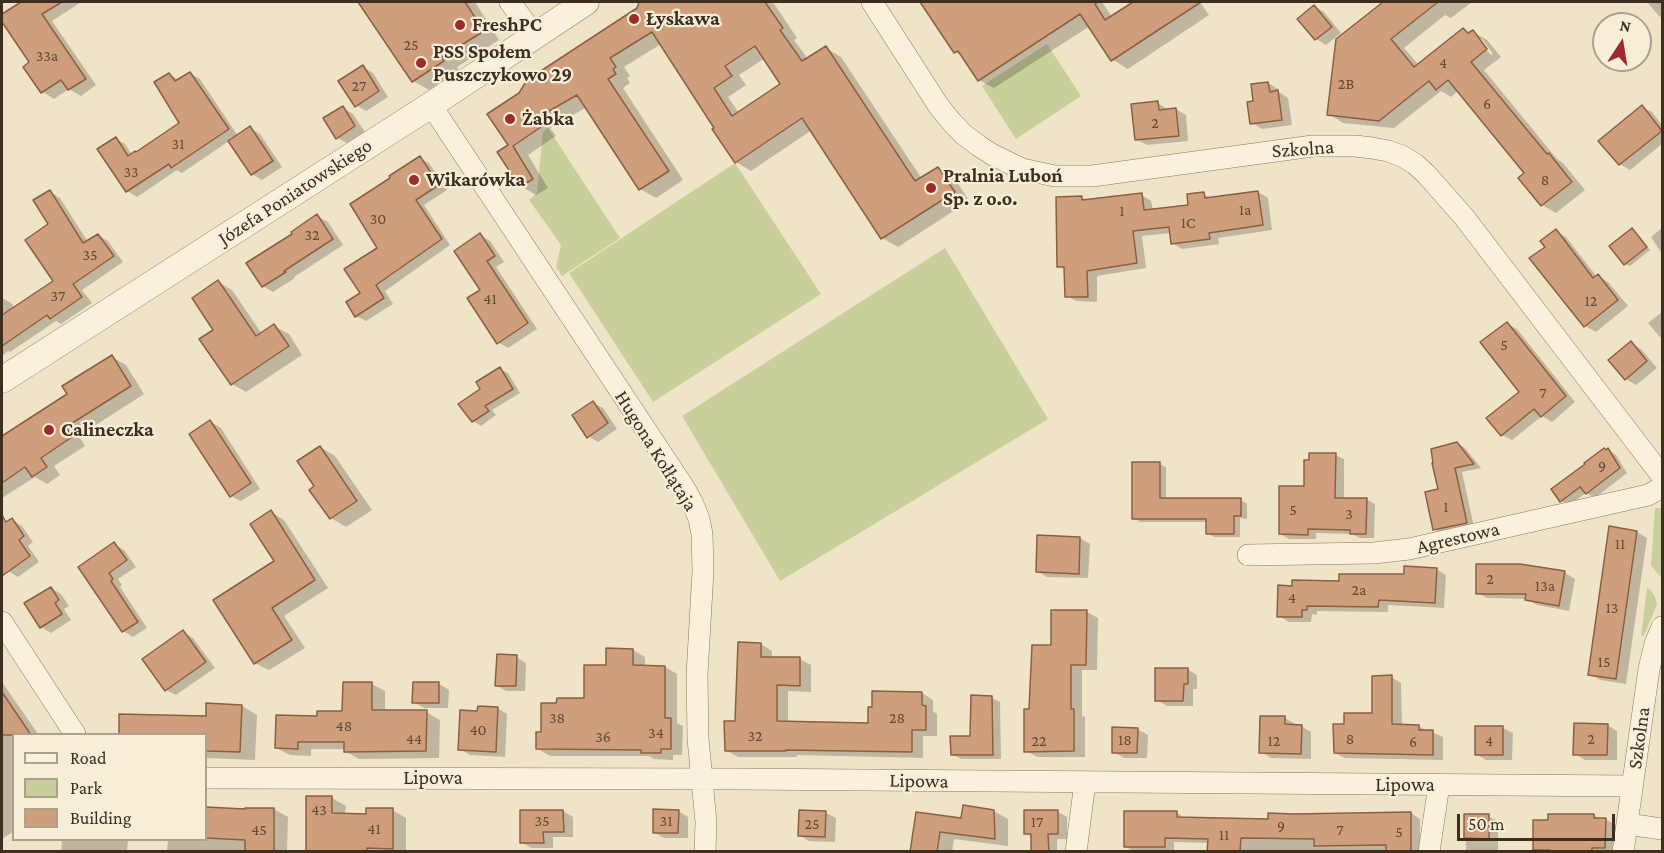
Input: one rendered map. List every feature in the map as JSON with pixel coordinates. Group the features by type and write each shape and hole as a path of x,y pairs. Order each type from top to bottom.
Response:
{"street":[{"path":"510,2 534,35"},
{"name":"Józefa Poniatowskiego","path":"2,380 586,2"},
{"name":"Szkolna","path":"872,2 938,105 963,134 978,146 1022,169 1055,176 1092,176 1312,146 1355,146 1388,151 1402,156 1426,174 1464,217 1662,476"},
{"name":"Hugona Kołłątaja","path":"430,105 693,504 699,519 703,550 697,675 698,739 706,822 705,852"},
{"name":"Agrestowa","path":"1248,555 1374,553 1409,549 1641,497 1656,492 1662,487"},
{"path":"2,622 74,733"},
{"name":"Szkolna","path":"1623,852 1651,656 1662,627"},
{"name":"Lipowa","path":"207,778 1632,786"},
{"path":"1076,852 1085,782"},
{"path":"1429,852 1438,786"},
{"path":"1627,824 1662,829"}],"green space":[{"path":"1047,44 1081,96 1016,139 982,86"},
{"path":"548,128 620,238 562,276 556,267 561,245 529,200 537,193 543,132"},
{"path":"735,163 821,294 653,402 569,273"},
{"path":"945,248 1048,419 780,581 682,416"},
{"path":"1655,508 1662,508 1662,579 1651,565"},
{"path":"1647,588 1651,590 1657,604 1644,636 1641,636"}],"building":[{"path":"21,2 62,2 42,14 86,79 68,90 61,80 41,93 23,67 29,62 2,22 2,14"},
{"path":"358,2 465,2 484,31 442,57 444,61 412,82"},
{"path":"639,2 765,2 783,28 780,30 802,61 826,46 915,181 938,167 955,192 881,239 802,118 735,163 652,32 610,58 616,67 613,69 616,74 608,79 669,171 639,190 577,95 535,119 541,127 513,146 533,179 520,187 497,152 508,145 487,114 519,93 527,80 637,8","holes":["755,46 780,84 732,116 714,88 732,76 725,66"]},
{"path":"920,2 1098,2 1095,4 1105,20 1133,2 1201,2 1111,61 1080,14 978,81 958,51 954,53"},
{"path":"1383,2 1438,2 1391,39 1414,67 1463,28 1468,33 1473,30 1487,49 1471,62 1572,182 1541,206 1518,178 1524,173 1448,80 1436,90 1429,81 1379,121 1327,115 1336,39"},
{"path":"1314,5 1332,27 1315,40 1297,19"},
{"path":"363,65 379,91 355,107 338,81"},
{"path":"190,72 229,129 171,168 169,164 126,192 97,149 116,137 128,156 179,123 154,82 169,73 175,81"},
{"path":"1268,82 1270,92 1278,90 1282,120 1250,124 1247,102 1253,101 1251,84"},
{"path":"1158,101 1159,110 1176,108 1179,136 1135,140 1131,104"},
{"path":"1642,105 1662,131 1619,165 1598,141"},
{"path":"343,106 355,126 336,139 323,118"},
{"path":"250,126 273,161 251,175 228,141"},
{"path":"420,156 439,185 416,200 442,239 376,285 384,298 355,317 346,302 360,293 344,269 377,248 350,204"},
{"path":"50,190 83,243 98,234 114,256 73,284 82,297 50,319 47,315 2,346 2,315 53,281 25,240 48,224 33,200"},
{"path":"1258,191 1263,225 1209,233 1210,239 1171,244 1169,227 1133,231 1137,263 1087,271 1088,297 1065,297 1064,267 1057,267 1056,197 1082,196 1082,200 1142,193 1144,210 1188,205 1187,194 1204,192 1205,198"},
{"path":"317,214 333,239 262,287 246,263 292,234 291,232"},
{"path":"1632,228 1647,247 1624,265 1609,246"},
{"path":"1556,229 1593,278 1598,274 1618,300 1584,327 1529,258 1545,247 1540,241"},
{"path":"480,233 495,256 487,261 528,323 497,344 467,298 480,290 454,251"},
{"path":"218,280 256,336 274,324 289,346 231,385 199,339 213,330 192,298"},
{"path":"1507,322 1566,396 1541,417 1534,409 1501,436 1486,418 1519,392 1480,342"},
{"path":"1631,341 1647,361 1625,380 1608,360"},
{"path":"112,355 131,386 66,427 72,437 41,458 47,467 32,477 25,467 2,483 2,436 67,394 62,386"},
{"path":"500,367 513,389 485,406 489,411 472,422 458,404 480,389 476,382"},
{"path":"593,401 608,423 587,438 572,415"},
{"path":"210,420 251,483 230,497 189,434"},
{"path":"1457,442 1474,464 1455,468 1467,523 1433,530 1425,492 1438,489 1431,449"},
{"path":"320,446 357,501 330,519 309,490 314,486 297,461"},
{"path":"1604,448 1606,450 1608,448 1620,468 1586,494 1580,487 1560,502 1551,489"},
{"path":"1309,453 1336,453 1335,498 1367,498 1366,534 1350,534 1350,530 1308,529 1308,535 1279,534 1279,486 1304,486 1304,460 1309,460"},
{"path":"1132,462 1160,462 1160,498 1241,498 1241,516 1234,516 1234,534 1206,534 1206,519 1132,519"},
{"path":"271,510 315,580 272,608 292,640 254,664 213,600 274,561 250,524"},
{"path":"2,515 6,522 12,518 24,536 19,540 30,556 2,576"},
{"path":"1609,526 1637,531 1616,679 1588,675"},
{"path":"1037,535 1080,537 1079,574 1036,572"},
{"path":"114,542 127,560 109,573 113,579 111,581 138,622 122,632 78,567"},
{"path":"1476,564 1520,564 1565,571 1559,606 1525,600 1526,594 1476,594"},
{"path":"1404,566 1437,568 1435,603 1379,600 1378,607 1307,606 1307,610 1302,610 1302,617 1277,617 1278,585 1292,586 1292,580 1339,581 1339,574 1404,574"},
{"path":"51,587 59,600 55,603 62,614 40,628 24,603"},
{"path":"1051,610 1087,610 1086,665 1071,665 1074,751 1024,752 1024,709 1029,709 1032,645 1051,645"},
{"path":"183,630 206,662 165,691 142,659"},
{"path":"738,642 761,643 761,657 800,657 800,686 777,685 777,721 868,723 868,707 872,707 872,691 922,692 922,705 926,706 926,730 912,730 912,752 725,751 724,721 735,721"},
{"path":"606,648 633,649 633,665 665,666 665,718 671,718 671,749 661,749 661,753 641,753 641,750 536,749 536,732 541,732 541,703 556,703 557,698 584,698 584,665 606,665"},
{"path":"497,654 517,655 516,686 495,686"},
{"path":"1155,668 1188,668 1188,684 1184,684 1183,701 1155,701"},
{"path":"1392,675 1392,724 1419,725 1419,730 1433,730 1433,755 1334,753 1333,724 1344,724 1344,713 1372,713 1372,676"},
{"path":"343,682 372,682 372,710 427,710 426,751 344,752 344,742 298,742 298,749 275,748 276,715 317,716 317,711 342,711"},
{"path":"413,682 439,682 439,703 412,703"},
{"path":"2,692 30,733 2,735"},
{"path":"971,695 992,696 993,755 951,755 950,736 970,736"},
{"path":"206,703 242,705 240,752 207,751 207,733 119,733 119,714 206,716"},
{"path":"478,706 498,707 496,752 458,750 460,710 477,711"},
{"path":"1260,716 1285,716 1285,724 1302,725 1301,754 1259,753"},
{"path":"1574,723 1608,724 1607,755 1573,755"},
{"path":"1475,726 1503,726 1503,755 1475,755"},
{"path":"1112,727 1138,728 1137,753 1112,753"},
{"path":"306,796 332,796 332,813 366,814 366,808 393,808 393,849 367,848 367,852 306,852"},
{"path":"963,805 994,810 995,839 940,832 937,852 910,852 916,812 961,818"},
{"path":"207,807 274,808 274,852 245,852 245,840 207,838"},
{"path":"653,809 679,810 678,833 653,833"},
{"path":"520,810 563,810 564,832 543,832 544,843 520,843"},
{"path":"799,810 826,811 825,837 798,836"},
{"path":"1024,810 1058,810 1058,834 1048,834 1049,852 1031,852 1031,834 1024,834"},
{"path":"1124,811 1177,811 1177,817 1268,819 1268,813 1411,812 1411,852 1386,852 1386,845 1314,846 1314,839 1241,838 1240,852 1207,852 1208,839 1165,838 1165,847 1124,847"},
{"path":"1464,814 1489,814 1489,839 1464,838"},
{"path":"1548,814 1594,814 1594,818 1606,818 1605,848 1592,848 1592,852 1533,850 1533,820 1548,820"}],"place":[{"name":"Łyskawa","path":"634,19"},
{"name":"FreshPC","path":"460,25"},
{"name":"PSS Społem Puszczykowo 29","path":"421,63"},
{"name":"Żabka","path":"510,119"},
{"name":"Wikarówka","path":"414,180"},
{"name":"Pralnia Luboń Sp. z o.o.","path":"931,188"},
{"name":"Calineczka","path":"49,430"}]}
